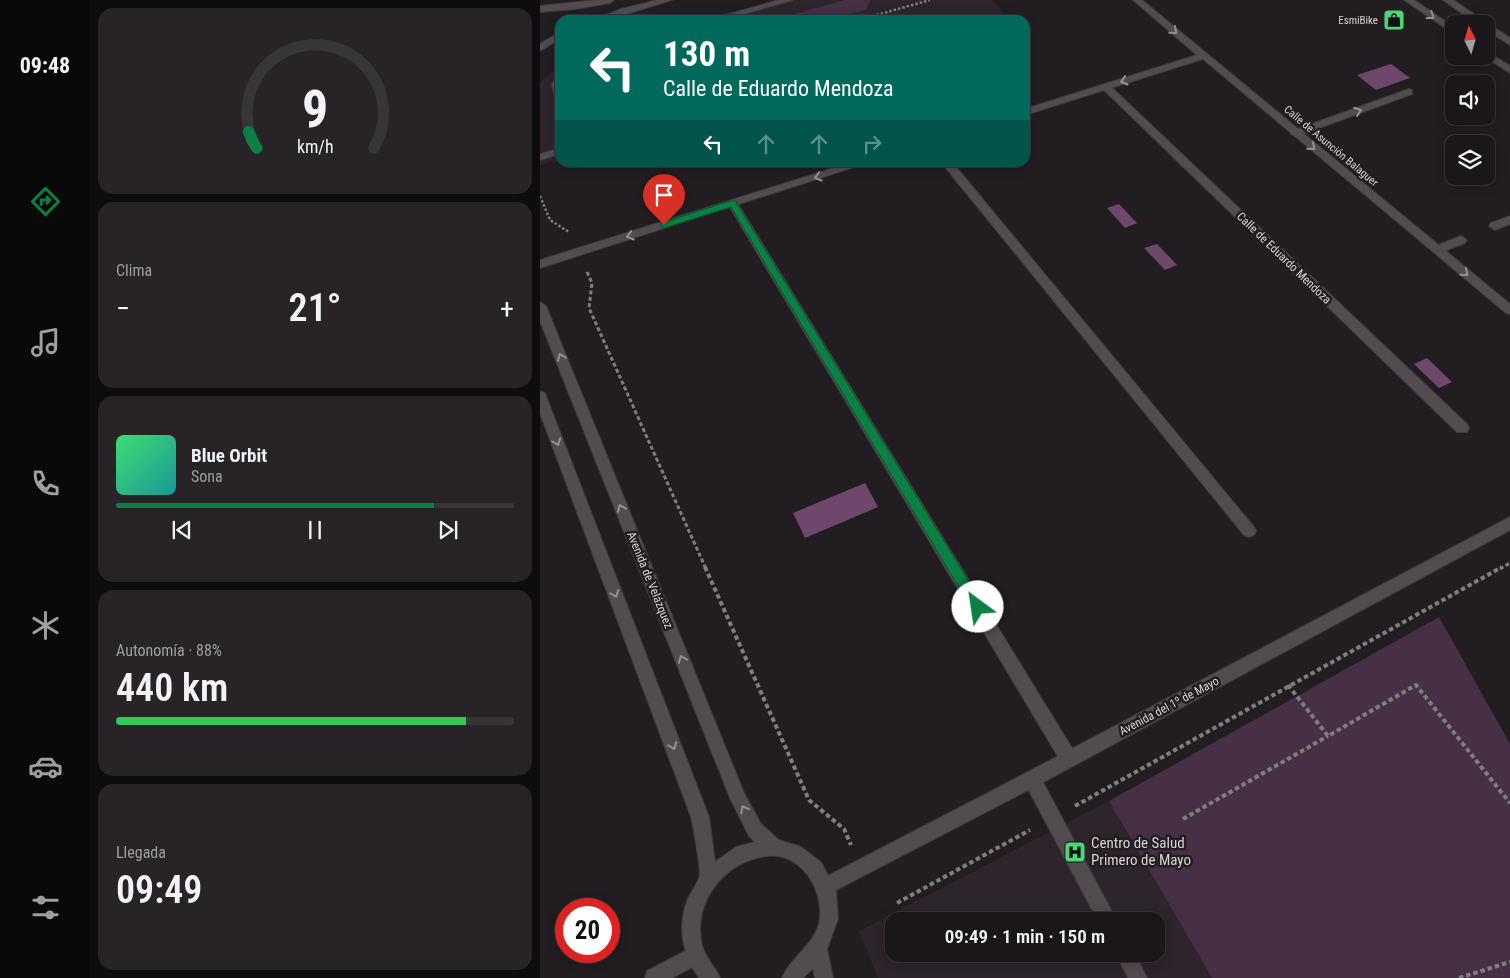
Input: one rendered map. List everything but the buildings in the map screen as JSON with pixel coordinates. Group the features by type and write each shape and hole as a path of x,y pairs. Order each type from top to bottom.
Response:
{"street":[{"path":"540,9 576,6 610,0"},
{"path":"613,15 668,0"},
{"path":"732,15 789,0"},
{"name":"Calle de Asunción Balaguer","path":"1137,0 1510,310"},
{"path":"1408,0 1445,25"},
{"path":"1447,0 1470,15"},
{"path":"1495,32 1510,42"},
{"path":"540,48 555,38"},
{"path":"1030,110 1204,56"},
{"path":"1495,60 1510,70"},
{"name":"Calle de Eduardo Mendoza","path":"1106,87 1462,428"},
{"path":"1296,133 1409,92"},
{"path":"540,157 555,152"},
{"path":"540,264 849,167"},
{"path":"950,167 1249,531"},
{"path":"733,204 1069,758"},
{"path":"1496,226 1510,220"},
{"path":"1437,250 1461,240"},
{"name":"Avenida de Velázquez","path":"540,306 738,798 755,830 773,847"},
{"path":"540,396 700,816 709,880"},
{"name":"Avenida del 1º de Mayo","path":"826,886 1032,779 1510,523"},
{"path":"1032,779 1103,912"},
{"path":"711,978 701,968 691,940 693,908 709,880 722,866 738,856 756,849 773,847 791,851 806,858 818,870 826,886 830,902 829,918 818,950 806,966 791,978"},
{"path":"818,950 824,978"},
{"path":"654,978 695,955"},
{"path":"1129,962 1138,978"}],"path":[{"path":"877,15 930,0"},
{"path":"540,196 550,220 569,232 579,252 592,283 590,308 809,800 844,829 861,868"},
{"path":"897,903 1510,563"},
{"path":"1288,685 1328,736"},
{"path":"1183,819 1416,685 1510,803"},
{"path":"1459,978 1510,962"}],"shaded area":[{"path":"777,0 992,0 1006,15 719,15"},
{"path":"845,0 870,0 866,10 846,15 791,15"},
{"path":"1391,64 1410,78 1376,90 1357,75"},
{"path":"555,70 555,160 540,165 540,82"},
{"path":"1119,204 1137,223 1125,228 1107,208"},
{"path":"1157,244 1177,265 1165,270 1144,248"},
{"path":"1427,358 1452,382 1439,388 1414,364"},
{"path":"865,483 878,507 805,538 793,513"},
{"path":"1439,617 1510,744 1510,978 1212,978 1109,801"},
{"name":"Centro de Salud Primero de Mayo","path":"1109,801 1212,978 878,978 859,931 885,917 885,962 1165,962 1165,912 896,912"}],"place":[{"name":"EsmiBike","path":"1394,20"},
{"name":"Centro de Salud Primero de Mayo","path":"1075,852"}],"route":[{"path":"664,225 733,204 978,607"}]}
